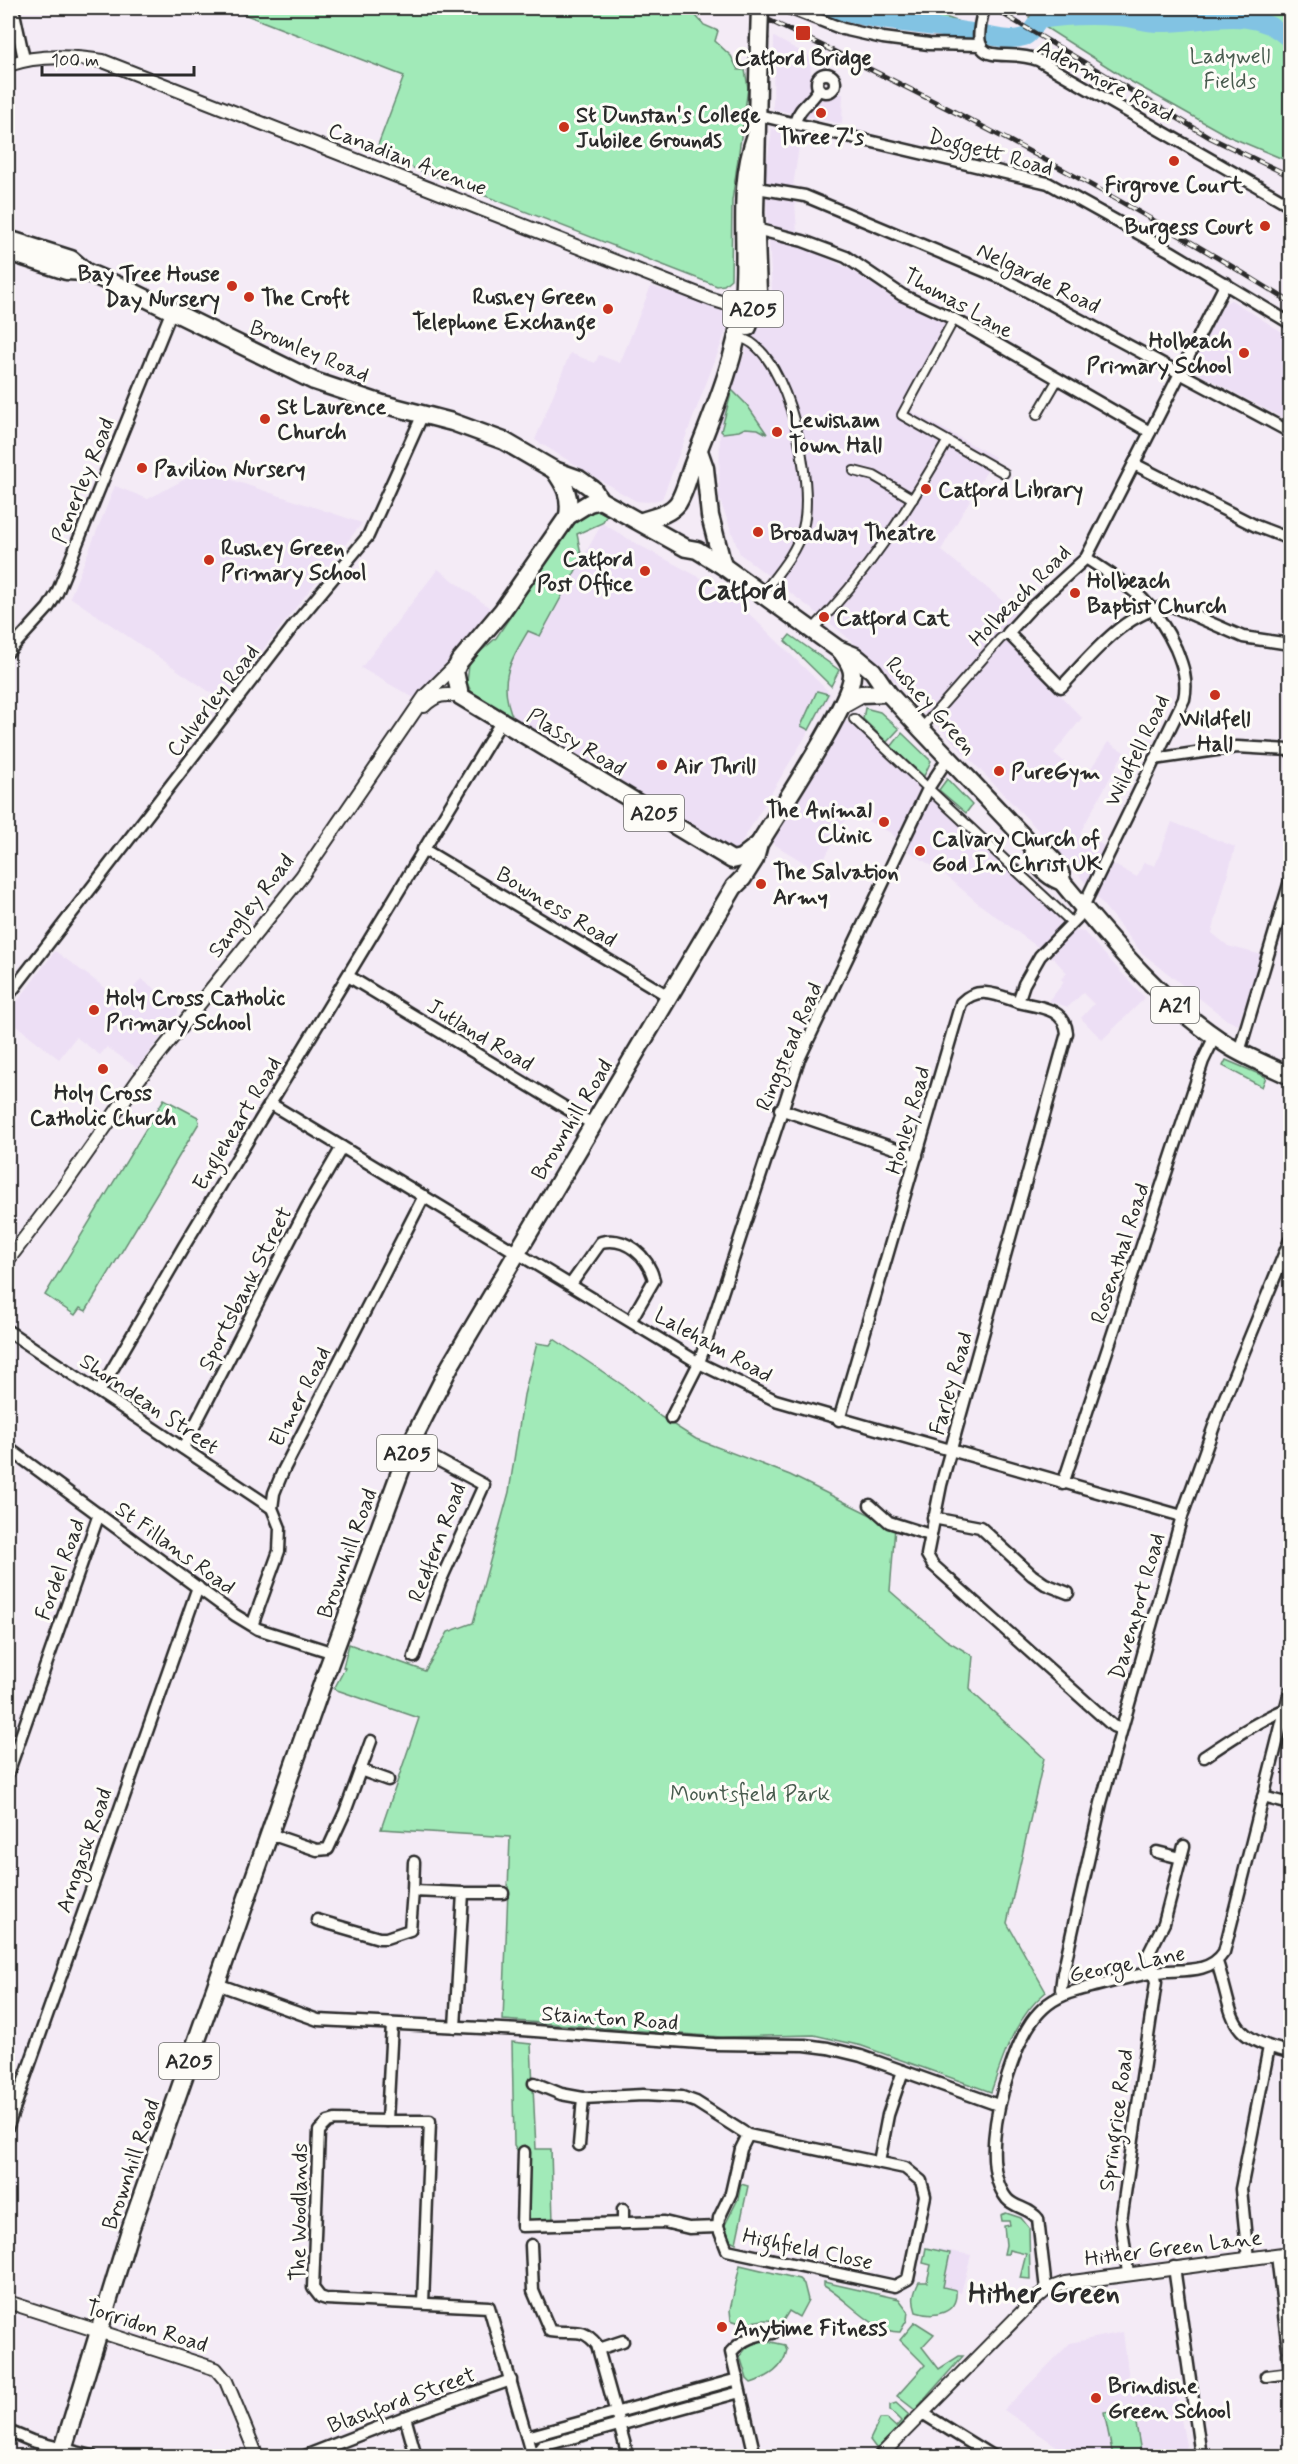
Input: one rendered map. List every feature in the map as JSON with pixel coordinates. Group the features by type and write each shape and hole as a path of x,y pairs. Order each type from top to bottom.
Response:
{"highway":[{"name":"A205","path":"731,356 744,339 758,292 757,257 749,227 757,188 756,135 760,8"},
{"name":"A205","path":"642,521 661,515 678,503 699,451 731,356 743,304 749,227 748,158 756,135"},
{"name":"Bromley Road","path":"8,239 71,259 86,272 172,310 314,381 504,441 554,470 583,482 593,489 600,500"},
{"name":"Bromley Road","path":"8,252 66,271 86,272"},
{"path":"699,451 705,468 710,516 723,566"},
{"path":"554,470 566,486 570,501 568,516"},
{"name":"Rushey Green","path":"600,500 642,521 686,548 697,550 723,566 841,651 855,656 873,671 888,693 1033,847 1034,859 1050,878 1062,882 1156,987 1215,1036 1239,1052 1290,1076"},
{"name":"Sangley Road","path":"459,662 502,611 568,516 589,503 600,500"},
{"name":"Brownhill Road","path":"62,2452 130,2230 410,1445 450,1366 734,887 744,878 755,859 759,844 843,704 852,669 841,651"},
{"path":"459,662 455,671 460,696"},
{"path":"843,704 861,694 888,693"},
{"name":"Plassy Road","path":"460,696 732,860"},
{"name":"A205","path":"732,860 741,858 759,844"},
{"path":"732,860 734,887"}],"street":[{"path":"14,8 24,59"},
{"name":"Adenmore Road","path":"789,8 843,29 883,38 929,44 980,42 986,51 997,57 1026,57 1038,60 1290,205"},
{"path":"980,42 980,25 984,8"},
{"name":"Canadian Avenue","path":"8,65 24,59 85,58 120,67 711,299 724,303 743,304"},
{"path":"795,122 799,110 813,99 819,90"},
{"name":"Doggett Road","path":"758,115 1048,183 1290,323"},
{"name":"Nelgarde Road","path":"757,188 805,196 1006,280 1290,432"},
{"name":"Thomas Lane","path":"749,227 829,249 846,257 902,295 954,319 1150,432"},
{"path":"743,304 750,293 757,257"},
{"name":"Holbeach Road","path":"921,729 1000,639 1086,558 1226,284"},
{"name":"Penerley Road","path":"8,652 43,613 57,593 172,310"},
{"path":"954,319 902,413 904,417 1004,473"},
{"path":"744,339 753,342 761,351 784,393 797,427 806,475 802,529 788,560 762,594"},
{"path":"1037,415 1058,379"},
{"name":"Culverley Road","path":"8,996 295,624 368,537 423,414"},
{"path":"812,630 879,552 914,499 947,442"},
{"path":"1134,464 1256,526 1290,539"},
{"path":"854,471 874,476 914,499"},
{"name":"Wildfell Road","path":"1082,906 1184,699 1186,680 1169,634 1154,609 1133,590 1086,558"},
{"path":"1008,633 1061,687 1118,631 1154,609 1172,606 1243,637 1290,644"},
{"name":"Sangley Road","path":"8,1260 59,1193 139,1079 302,876 425,696 459,662"},
{"name":"Sangley Road","path":"412,716 434,697 444,694 460,696"},
{"path":"854,719 1067,918"},
{"name":"Engleheart Road","path":"99,1392 189,1237 501,722"},
{"path":"1154,759 1237,747 1290,750"},
{"name":"Ringstead Road","path":"671,1418 699,1362 780,1109 799,1059 929,788 948,758"},
{"name":"Bowness Road","path":"423,849 670,997"},
{"path":"1239,1052 1290,881"},
{"path":"1018,1002 1024,984 1040,956 1078,917 1082,906"},
{"name":"Jutland Road","path":"348,976 594,1125"},
{"name":"Honley Road","path":"839,1420 962,1003 969,995 980,992 1018,1002"},
{"name":"Farley Road","path":"1018,1002 1057,1012 1067,1024 1067,1033 933,1518 927,1555 933,1565 1113,1726 1121,1729"},
{"name":"Rosenthal Road","path":"1063,1484 1203,1061 1215,1036"},
{"name":"Laleham Road","path":"271,1104 699,1362 764,1396 839,1420 1182,1516"},
{"path":"780,1109 917,1155"},
{"name":"Sportsbank Street","path":"183,1448 307,1207 342,1147"},
{"name":"Elmer Road","path":"253,1623 279,1551 279,1528 272,1508 274,1493 283,1471 424,1196"},
{"path":"571,1284 601,1242 614,1239 628,1246 642,1256 654,1280 631,1320"},
{"name":"Davenport Road","path":"1063,1995 1060,1989 1073,1925 1121,1729 1182,1516 1219,1412 1290,1240"},
{"name":"Shorndean Street","path":"8,1331 272,1508"},
{"name":"Redfern Road","path":"410,1445 484,1485 440,1582 414,1657"},
{"name":"St Fillans Road","path":"8,1448 235,1615 253,1623 258,1629 334,1653"},
{"path":"870,1505 889,1522 930,1535"},
{"name":"Fordel Road","path":"8,1773 99,1514"},
{"path":"933,1518 980,1527 1032,1575 1045,1584 1068,1593"},
{"name":"Arngask Road","path":"8,2126 198,1587"},
{"name":"George Lane","path":"1046,2290 1038,2218 1008,2200 998,2176 994,2157 998,2105 1022,2036 1037,2016 1063,1995 1155,1972 1196,1969 1217,1962 1224,1952 1290,1691"},
{"path":"1204,1757 1234,1739 1250,1725 1286,1709"},
{"path":"270,1834 317,1850 328,1849 332,1845 371,1741"},
{"path":"360,1770 388,1780"},
{"path":"1263,1797 1290,1803"},
{"name":"Springrice Road","path":"1128,2273 1121,2222 1156,1982 1149,1953 1164,1923 1184,1846"},
{"path":"1157,1852 1181,1858"},
{"path":"317,1920 379,1938 410,1930 414,1862"},
{"path":"413,1891 503,1893"},
{"path":"455,2027 462,1893"},
{"path":"1217,1962 1228,2007 1237,2026 1247,2036 1269,2047 1290,2052"},
{"name":"Stainton Road","path":"217,1984 318,2020 714,2044 805,2045 853,2053 998,2105"},
{"path":"387,2121 392,2024"},
{"path":"1248,2259 1241,2189 1269,2047"},
{"path":"534,2083 561,2094 583,2098 671,2095 696,2102 748,2135 879,2162 888,2115 903,2071"},
{"path":"579,2145 583,2098"},
{"name":"The Woodlands","path":"423,2303 430,2121 335,2120 328,2122 319,2131 313,2288 320,2297 326,2299 489,2307 511,2380"},
{"name":"Highfield Close","path":"748,2135 741,2149 731,2193 719,2218 718,2227 727,2250 899,2286 908,2279 911,2272 924,2205 924,2188 911,2171 879,2162"},
{"path":"524,2152 522,2226 664,2222 689,2228 718,2227"},
{"path":"623,2209 623,2223"},
{"path":"531,2245 533,2291 550,2331 563,2333 576,2331 589,2335 599,2349 628,2457"},
{"name":"Hither Green Lane","path":"880,2457 1046,2290 1065,2283 1128,2273 1290,2253"},
{"path":"1266,2376 1290,2373 1277,2255"},
{"path":"1174,2267 1202,2457"},
{"name":"Torridon Road","path":"8,2302 220,2372 257,2457"},
{"path":"755,2457 750,2420 740,2392 731,2352 744,2340 754,2335 773,2333"},
{"path":"599,2349 622,2341"},
{"path":"526,2437 738,2379"},
{"path":"511,2380 533,2457"},
{"name":"Blashford Street","path":"305,2457 405,2416 511,2380"},
{"path":"533,2457 542,2446 740,2392"},
{"path":"924,2414 992,2457"},
{"path":"405,2416 416,2457"},
{"path":"8,2431 62,2452 92,2457"}],"shaded area":[{"path":"774,37 809,56 813,89 843,94 842,124 773,109"},
{"path":"772,129 801,133 793,187 764,182"},
{"path":"766,196 795,200 797,234 768,229"},
{"path":"769,240 798,246 821,255 851,270 894,299 950,323 903,407 995,457 941,550 1016,612 999,632 1082,718 1054,753 1084,779 1108,742 1124,752 1080,833 1116,852 1111,863 1137,877 1144,862 1155,866 1172,822 1235,847 1212,933 1228,946 1262,955 1238,1025 1227,1020 1142,953 1065,858 885,671 840,631 740,554 719,498 720,416 768,294 772,290"},
{"path":"651,286 733,313 662,499 648,502 636,501 535,440 570,353 595,363 599,355 620,363"},
{"name":"Holbeach Primary School","path":"1231,300 1290,337 1290,422 1190,369 1224,304"},
{"name":"Rushey Green Primary School","path":"202,470 362,523 223,701 70,597 115,486 148,499"},
{"path":"602,523 727,592 831,694 737,850 729,849 514,720 509,708 505,694 509,664 528,631 540,636"},
{"path":"438,569 494,611 414,698 361,668"},
{"path":"845,720 938,799 1077,931 1084,932 1145,998 1102,1040 1081,1018 1094,1004 1083,993 1068,1007 1049,1001 1064,982 1061,979 1067,973 1054,959 979,904 942,872 908,851 891,833 849,812 818,871 772,843"},
{"name":"Holy Cross Catholic Primary School","path":"55,951 123,1001 141,979 179,1006 177,1016 137,1068 107,1047 100,1055 76,1037 59,1059 8,1019 8,1014"},
{"path":"934,2248 971,2255 961,2293 927,2283"},
{"name":"Brindishe Green School","path":"1123,2332 1130,2387 1174,2382 1188,2456 1071,2456 1004,2410 1070,2343"}],"green space":[{"name":"St Dunstan's College Jubilee Grounds","path":"228,8 689,8 704,25 718,31 715,41 731,56 738,70 745,70 748,88 732,201 731,279 724,285 717,286 375,153 404,76"},
{"path":"849,8 908,9 935,14 965,24 904,19"},
{"name":"Ladywell Fields","path":"1130,8 1290,8 1290,162 1228,136 1130,81 1029,17 1062,10 1128,13"},
{"path":"732,390 747,405 767,434 758,429 745,428 723,433 721,431"},
{"path":"595,508 607,515 602,523 577,534 582,559 540,636 528,631 511,663 506,695 514,720 472,693 467,683 469,665 472,659 496,638 580,512"},
{"path":"790,635 839,670 831,686 785,641"},
{"path":"817,691 828,694 809,730 801,726"},
{"path":"865,708 880,712 899,729 887,742 863,719"},
{"path":"902,733 931,761 924,776 891,747"},
{"path":"947,779 972,805 966,813 939,790"},
{"path":"1226,1060 1266,1077 1262,1087 1223,1066"},
{"path":"164,1099 198,1117 199,1123 86,1311 80,1308 75,1315 45,1295"},
{"name":"Mountsfield Park","path":"554,1339 624,1386 661,1417 696,1439 790,1475 895,1527 890,1591 946,1640 973,1656 970,1688 973,1693 1044,1758 1007,1923 1046,1992 1035,2002 1018,2025 991,2092 862,2046 814,2035 721,2037 503,2020 510,1837 381,1829 419,1718 334,1689 345,1668 343,1667 349,1644 425,1671 448,1632 473,1623 509,1492 524,1395 537,1343 550,1345"},
{"path":"512,2042 531,2044 536,2149 551,2149 553,2222 529,2222 526,2218 525,2163 514,2145"},
{"path":"741,2184 748,2186 736,2243 730,2240 725,2225 738,2199"},
{"path":"1006,2213 1021,2218 1029,2228 1030,2279 1020,2278 1026,2254 1009,2250 1008,2254 1004,2254 1006,2245 1004,2226 1010,2225 1009,2221 1002,2221 1001,2215"},
{"path":"926,2248 950,2253 943,2287 956,2290 956,2298 949,2309 937,2314 916,2312 914,2304 917,2286 919,2282 927,2282 931,2265 923,2263"},
{"path":"740,2265 799,2279 804,2284 808,2300 799,2317 789,2311 781,2324 767,2320 744,2323 731,2320 730,2310"},
{"path":"824,2282 899,2299 908,2311 907,2320 900,2332 880,2327 824,2286"},
{"path":"915,2322 934,2334 922,2347 939,2369 959,2356 963,2356 915,2410 897,2396 925,2365 900,2340"},
{"path":"762,2340 785,2345 787,2350 779,2367 764,2378 751,2383 747,2379 740,2356 751,2342"},
{"path":"896,2403 909,2415 882,2446 876,2448 870,2440 880,2419 887,2419 896,2427 901,2421 890,2410 890,2405"},
{"path":"1133,2407 1141,2452 1113,2456 1104,2412"}],"waterway":[{"path":"829,8 880,20 1010,39 1026,36 1039,20 1087,16 1122,17 1158,23 1244,19 1261,22 1276,29 1290,40"}],"railway":[{"path":"743,8 1021,147 1157,222 1290,302"},
{"path":"993,8 1211,138 1290,176"}],"place":[{"name":"Catford Bridge","path":"803,33"},
{"name":"Three 7's","path":"821,113"},
{"name":"St Dunstan's College Jubilee Grounds","path":"564,127"},
{"name":"Firgrove Court","path":"1174,161"},
{"name":"Burgess Court","path":"1265,226"},
{"name":"Bay Tree House Day Nursery","path":"232,286"},
{"name":"The Croft","path":"249,297"},
{"name":"Rushey Green Telephone Exchange","path":"608,309"},
{"name":"Holbeach Primary School","path":"1244,353"},
{"name":"St Laurence Church","path":"265,419"},
{"name":"Lewisham Town Hall","path":"777,432"},
{"name":"Pavilion Nursery","path":"142,468"},
{"name":"Catford Library","path":"926,489"},
{"name":"Broadway Theatre","path":"758,532"},
{"name":"Rushey Green Primary School","path":"209,560"},
{"name":"Catford Post Office","path":"645,571"},
{"name":"Holbeach Baptist Church","path":"1075,593"},
{"name":"Catford Cat","path":"824,617"},
{"name":"Wildfell Hall","path":"1215,695"},
{"name":"Air Thrill","path":"662,765"},
{"name":"PureGym","path":"999,771"},
{"name":"The Animal Clinic","path":"884,822"},
{"name":"Calvary Church of God In Christ UK","path":"920,851"},
{"name":"The Salvation Army","path":"761,884"},
{"name":"Holy Cross Catholic Primary School","path":"94,1010"},
{"name":"Holy Cross Catholic Church","path":"103,1069"},
{"name":"Anytime Fitness","path":"722,2327"},
{"name":"Brindishe Green School","path":"1096,2398"}],"district":[{"name":"Catford","path":"742,589"},
{"name":"Hither Green","path":"1044,2292"}]}
